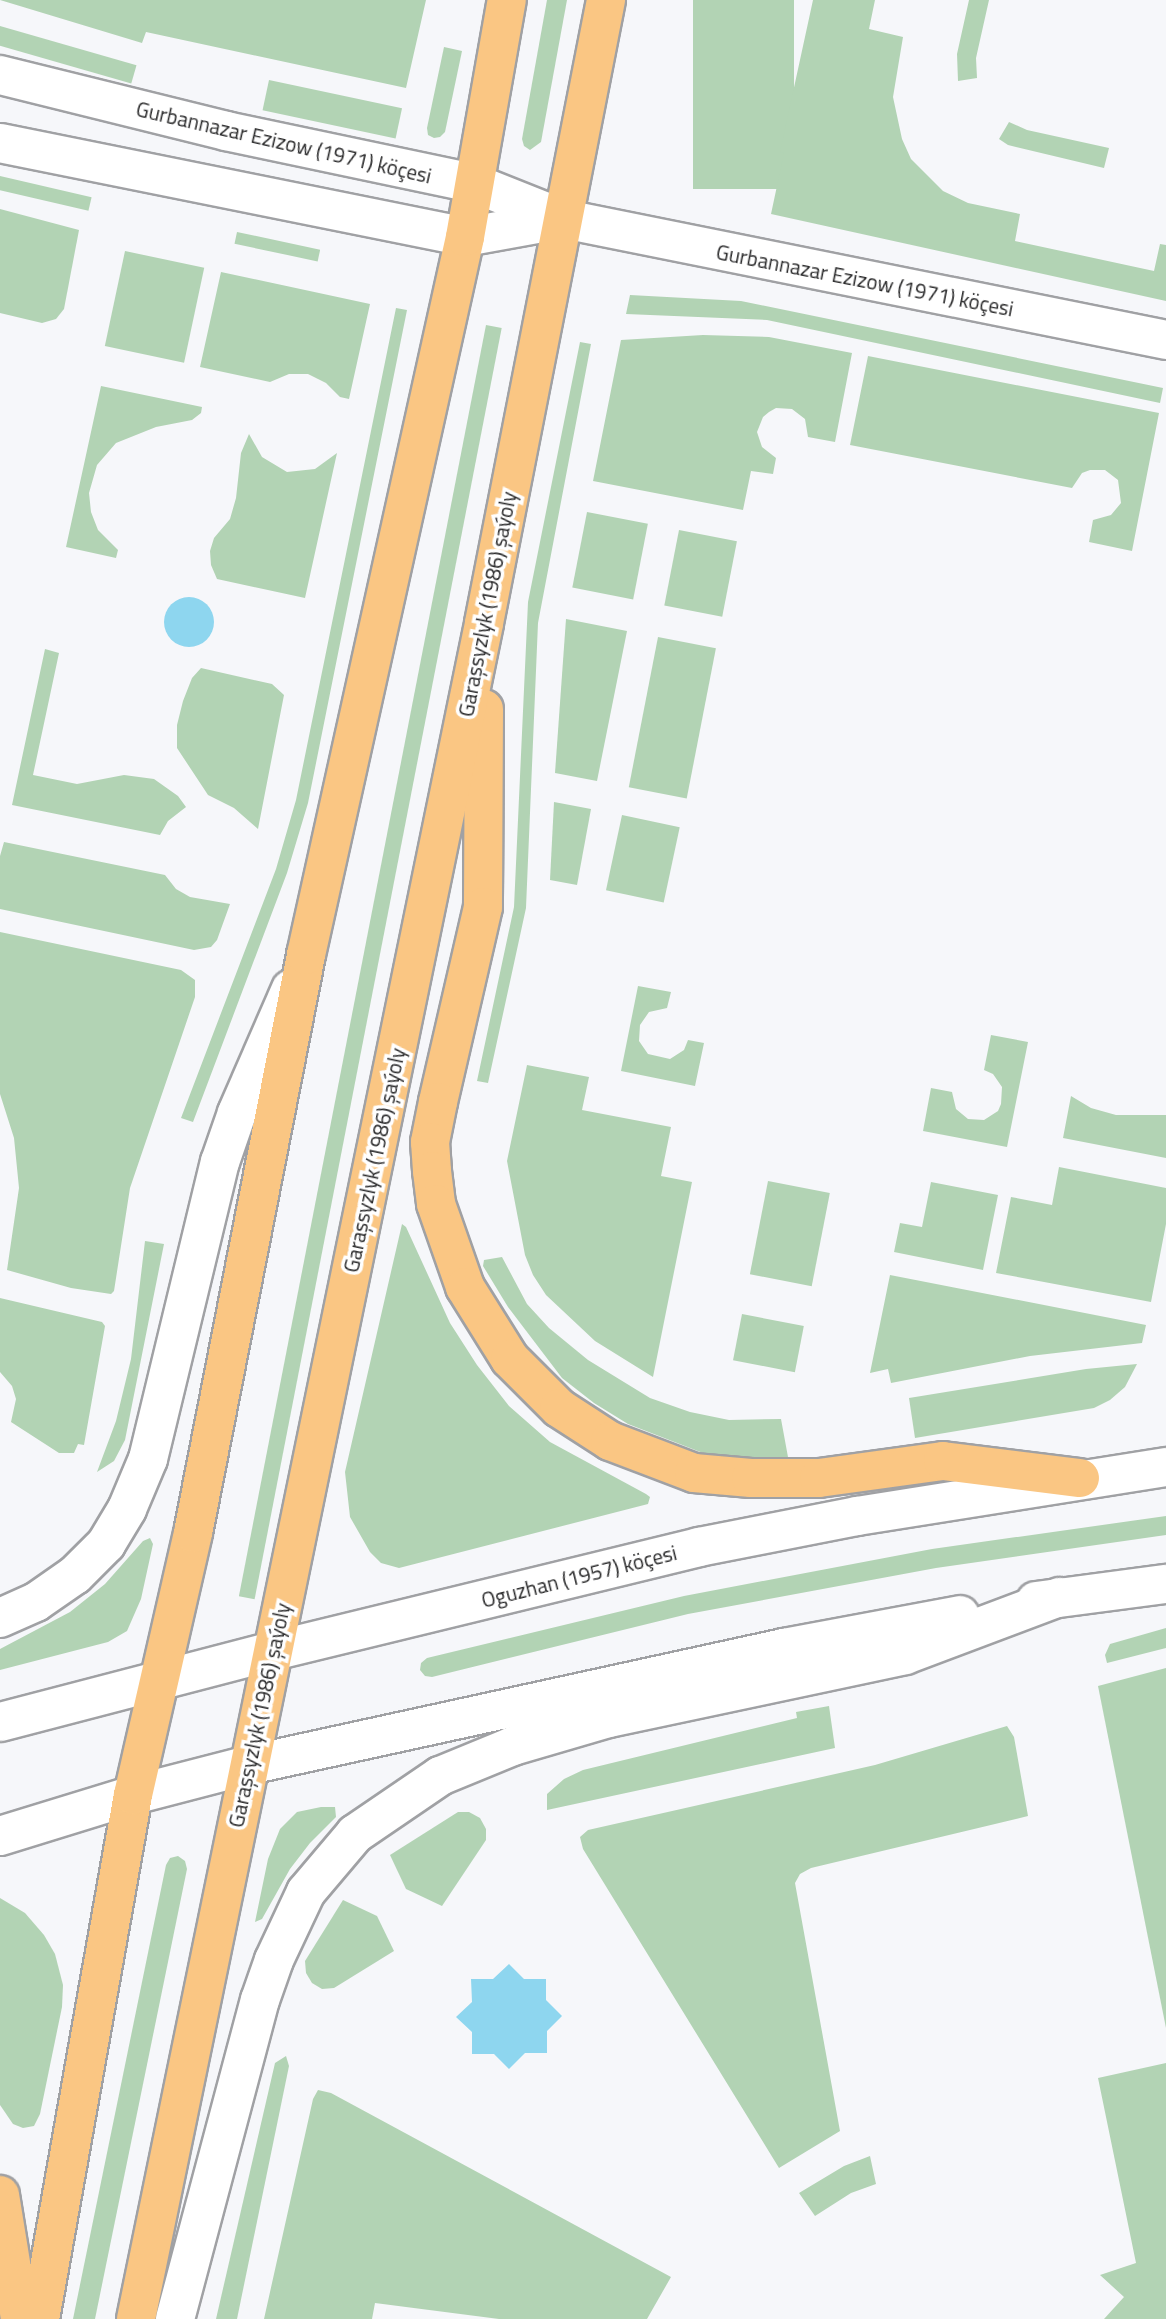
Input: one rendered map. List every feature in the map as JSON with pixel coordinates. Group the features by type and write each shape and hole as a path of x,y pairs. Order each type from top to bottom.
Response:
{"main road":[{"path":"40,2319 133,1795 193,1533 306,955 465,237 508,0"},
{"name":"Garaşsyzlyk (1986) şaýoly","path":"136,2319 484,623 607,0"},
{"name":"Gurbannazar Ezizow (1971) köçesi","path":"0,75 226,131 473,183 564,219 1166,340"},
{"name":"Gurbannazar Ezizow (1971) köçesi","path":"0,143 465,237 564,219"},
{"path":"484,623 483,907 430,1142 436,1204 449,1248 465,1287 489,1329 510,1359 559,1408 610,1441 694,1473 751,1478 819,1478 943,1461 1080,1478"},
{"path":"0,1618 36,1602 75,1576 106,1544 127,1509 148,1459 220,1162 237,1113 306,955"},
{"name":"Oguzhan (1957) köçesi","path":"0,1722 273,1651 699,1547 857,1516 1080,1478 1166,1467"},
{"path":"0,1836 133,1795 249,1765 784,1648 1059,1597 1166,1584"},
{"path":"175,2319 260,2000 274,1960 306,1892 355,1834 440,1776 513,1746 609,1718 905,1655 1059,1597"},
{"path":"0,2195 20,2319"}],"green space":[{"path":"0,0 426,0 406,88 146,32 142,43"},
{"path":"547,0 567,0 541,142 530,150 524,146 522,139"},
{"path":"693,0 794,0 794,189 693,189"},
{"path":"813,0 875,0 869,29 903,37 893,97 902,139 911,159 943,191 968,203 1020,214 1015,241 1154,271 1160,244 1166,245 1166,301 771,214 784,153 780,152"},
{"path":"969,0 989,0 976,58 977,78 958,81 957,54"},
{"path":"0,26 136,65 131,83 0,46"},
{"path":"444,47 462,51 445,132 434,138 428,135 427,128"},
{"path":"269,80 402,108 396,139 263,110"},
{"path":"1009,122 1027,130 1109,148 1104,168 1008,145 999,139"},
{"path":"0,176 92,197 88,211 0,190"},
{"path":"0,209 79,230 64,309 56,319 42,323 0,313"},
{"path":"237,232 320,250 318,261 235,244"},
{"path":"125,251 204,268 184,363 105,346"},
{"path":"221,272 370,304 349,399 340,397 326,383 308,374 289,374 270,382 200,367"},
{"path":"630,295 741,301 1163,388 1160,403 767,320 626,314"},
{"path":"396,308 407,310 308,803 287,873 193,1122 181,1118 276,869 296,800"},
{"path":"486,325 502,328 255,1599 239,1596"},
{"path":"703,335 769,337 852,353 835,442 808,437 805,419 792,409 776,408 769,412 763,417 757,432 762,447 776,458 773,474 751,471 743,510 593,481 621,340"},
{"path":"580,342 591,344 538,623 526,908 488,1083 477,1081 514,907 528,602"},
{"path":"868,356 1159,413 1132,551 1089,542 1093,520 1111,515 1121,503 1118,480 1105,470 1082,473 1072,488 850,445"},
{"path":"101,386 202,407 201,413 192,420 156,427 116,443 97,465 89,493 91,512 98,530 118,550 116,558 66,547"},
{"path":"249,434 262,457 287,472 315,469 337,453 305,598 217,579 211,565 210,551 214,538 230,519 236,498 241,453"},
{"path":"587,512 648,524 633,599 572,588"},
{"path":"679,530 737,541 722,617 664,606"},
{"path":"566,619 627,631 597,781 555,773"},
{"path":"658,637 716,648 687,798 629,787"},
{"path":"45,649 59,653 33,775 77,784 124,775 154,779 178,796 186,807 168,821 160,835 12,805"},
{"path":"201,668 272,684 284,695 258,829 234,808 208,795 177,748 177,725 183,701 192,678"},
{"path":"554,802 591,809 577,885 550,880"},
{"path":"622,815 680,827 664,903 606,890"},
{"path":"4,842 165,875 176,889 190,897 230,904 217,940 211,947 194,950 0,909 0,856"},
{"path":"0,932 181,970 195,980 195,997 130,1188 114,1291 111,1294 71,1288 7,1270 19,1188 14,1138 0,1094"},
{"path":"638,986 671,992 667,1008 649,1012 640,1025 639,1041 648,1054 670,1059 684,1050 688,1040 704,1043 695,1086 621,1071"},
{"path":"991,1035 1028,1042 1007,1147 923,1131 931,1088 952,1092 956,1109 968,1119 984,1120 998,1111 1002,1087 993,1074 984,1070"},
{"path":"527,1065 589,1077 582,1110 671,1127 661,1176 692,1182 653,1377 595,1341 546,1295 533,1275 525,1255 507,1161"},
{"path":"1071,1096 1091,1108 1116,1115 1166,1115 1166,1158 1063,1138"},
{"path":"1059,1167 1166,1188 1166,1224 1151,1302 996,1273 1011,1197 1052,1205"},
{"path":"768,1181 830,1193 812,1286 750,1274"},
{"path":"931,1182 998,1195 983,1270 894,1252 900,1223 922,1227"},
{"path":"402,1224 406,1227 450,1323 477,1365 509,1406 550,1442 646,1494 650,1497 648,1504 399,1568 381,1563 370,1552 350,1517 345,1472"},
{"path":"145,1241 164,1244 125,1440 114,1461 97,1472 116,1421 131,1359"},
{"path":"502,1257 527,1304 549,1328 588,1360 650,1398 690,1412 729,1420 781,1419 788,1457 751,1459 703,1453 628,1424 594,1403 562,1378 508,1307 483,1266 484,1260"},
{"path":"890,1275 1146,1325 1142,1343 1030,1356 891,1383 888,1369 870,1373"},
{"path":"0,1298 102,1322 105,1326 84,1445 78,1444 74,1453 59,1453 11,1422 16,1399 12,1386 0,1372"},
{"path":"742,1314 804,1326 795,1372 733,1360"},
{"path":"1137,1364 1125,1387 1110,1400 1094,1408 915,1438 909,1398 1086,1369"},
{"path":"1166,1516 1166,1535 936,1568 688,1614 432,1677 425,1676 420,1670 421,1663 427,1658 684,1596 932,1549"},
{"path":"150,1538 153,1544 141,1599 127,1631 108,1642 0,1670 0,1649 70,1612 105,1584 143,1541"},
{"path":"1166,1628 1166,1648 1107,1663 1105,1655 1110,1644"},
{"path":"1166,1668 1166,2028 1098,1686"},
{"path":"829,1706 835,1748 547,1810 547,1794 564,1779 583,1770 797,1718 796,1712"},
{"path":"1007,1726 1014,1737 1028,1816 811,1868 800,1874 795,1883 840,2131 779,2168 583,1849 580,1837 588,1830 875,1765"},
{"path":"335,1807 336,1817 310,1843 290,1869 262,1919 255,1922 268,1859 280,1829 297,1812"},
{"path":"458,1812 469,1812 480,1818 486,1829 486,1840 442,1906 406,1889 390,1855"},
{"path":"178,1856 185,1861 187,1869 95,2319 73,2319 166,1865 170,1858"},
{"path":"0,1898 25,1913 44,1935 55,1954 63,1985 62,2007 40,2114 34,2126 23,2128 13,2124 0,2105"},
{"path":"343,1900 377,1916 394,1951 334,1988 322,1989 312,1983 306,1973 305,1961"},
{"path":"286,2056 289,2066 237,2319 216,2319 275,2063"},
{"path":"1166,2063 1166,2319 1104,2319 1124,2297 1100,2275 1136,2263 1098,2078"},
{"path":"318,2090 331,2093 671,2277 647,2319 499,2319 375,2303 372,2319 264,2319 313,2099"},
{"path":"870,2156 876,2184 851,2193 815,2216 799,2193 844,2166"}],"water":[{"path":"189,597 207,604 214,622 207,640 189,647 171,640 164,622 171,604"},
{"path":"509,1964 524,1979 546,1979 546,2000 562,2016 547,2031 547,2053 525,2053 509,2069 494,2054 472,2054 472,2032 456,2017 472,2002 471,1979 493,1979"}]}
